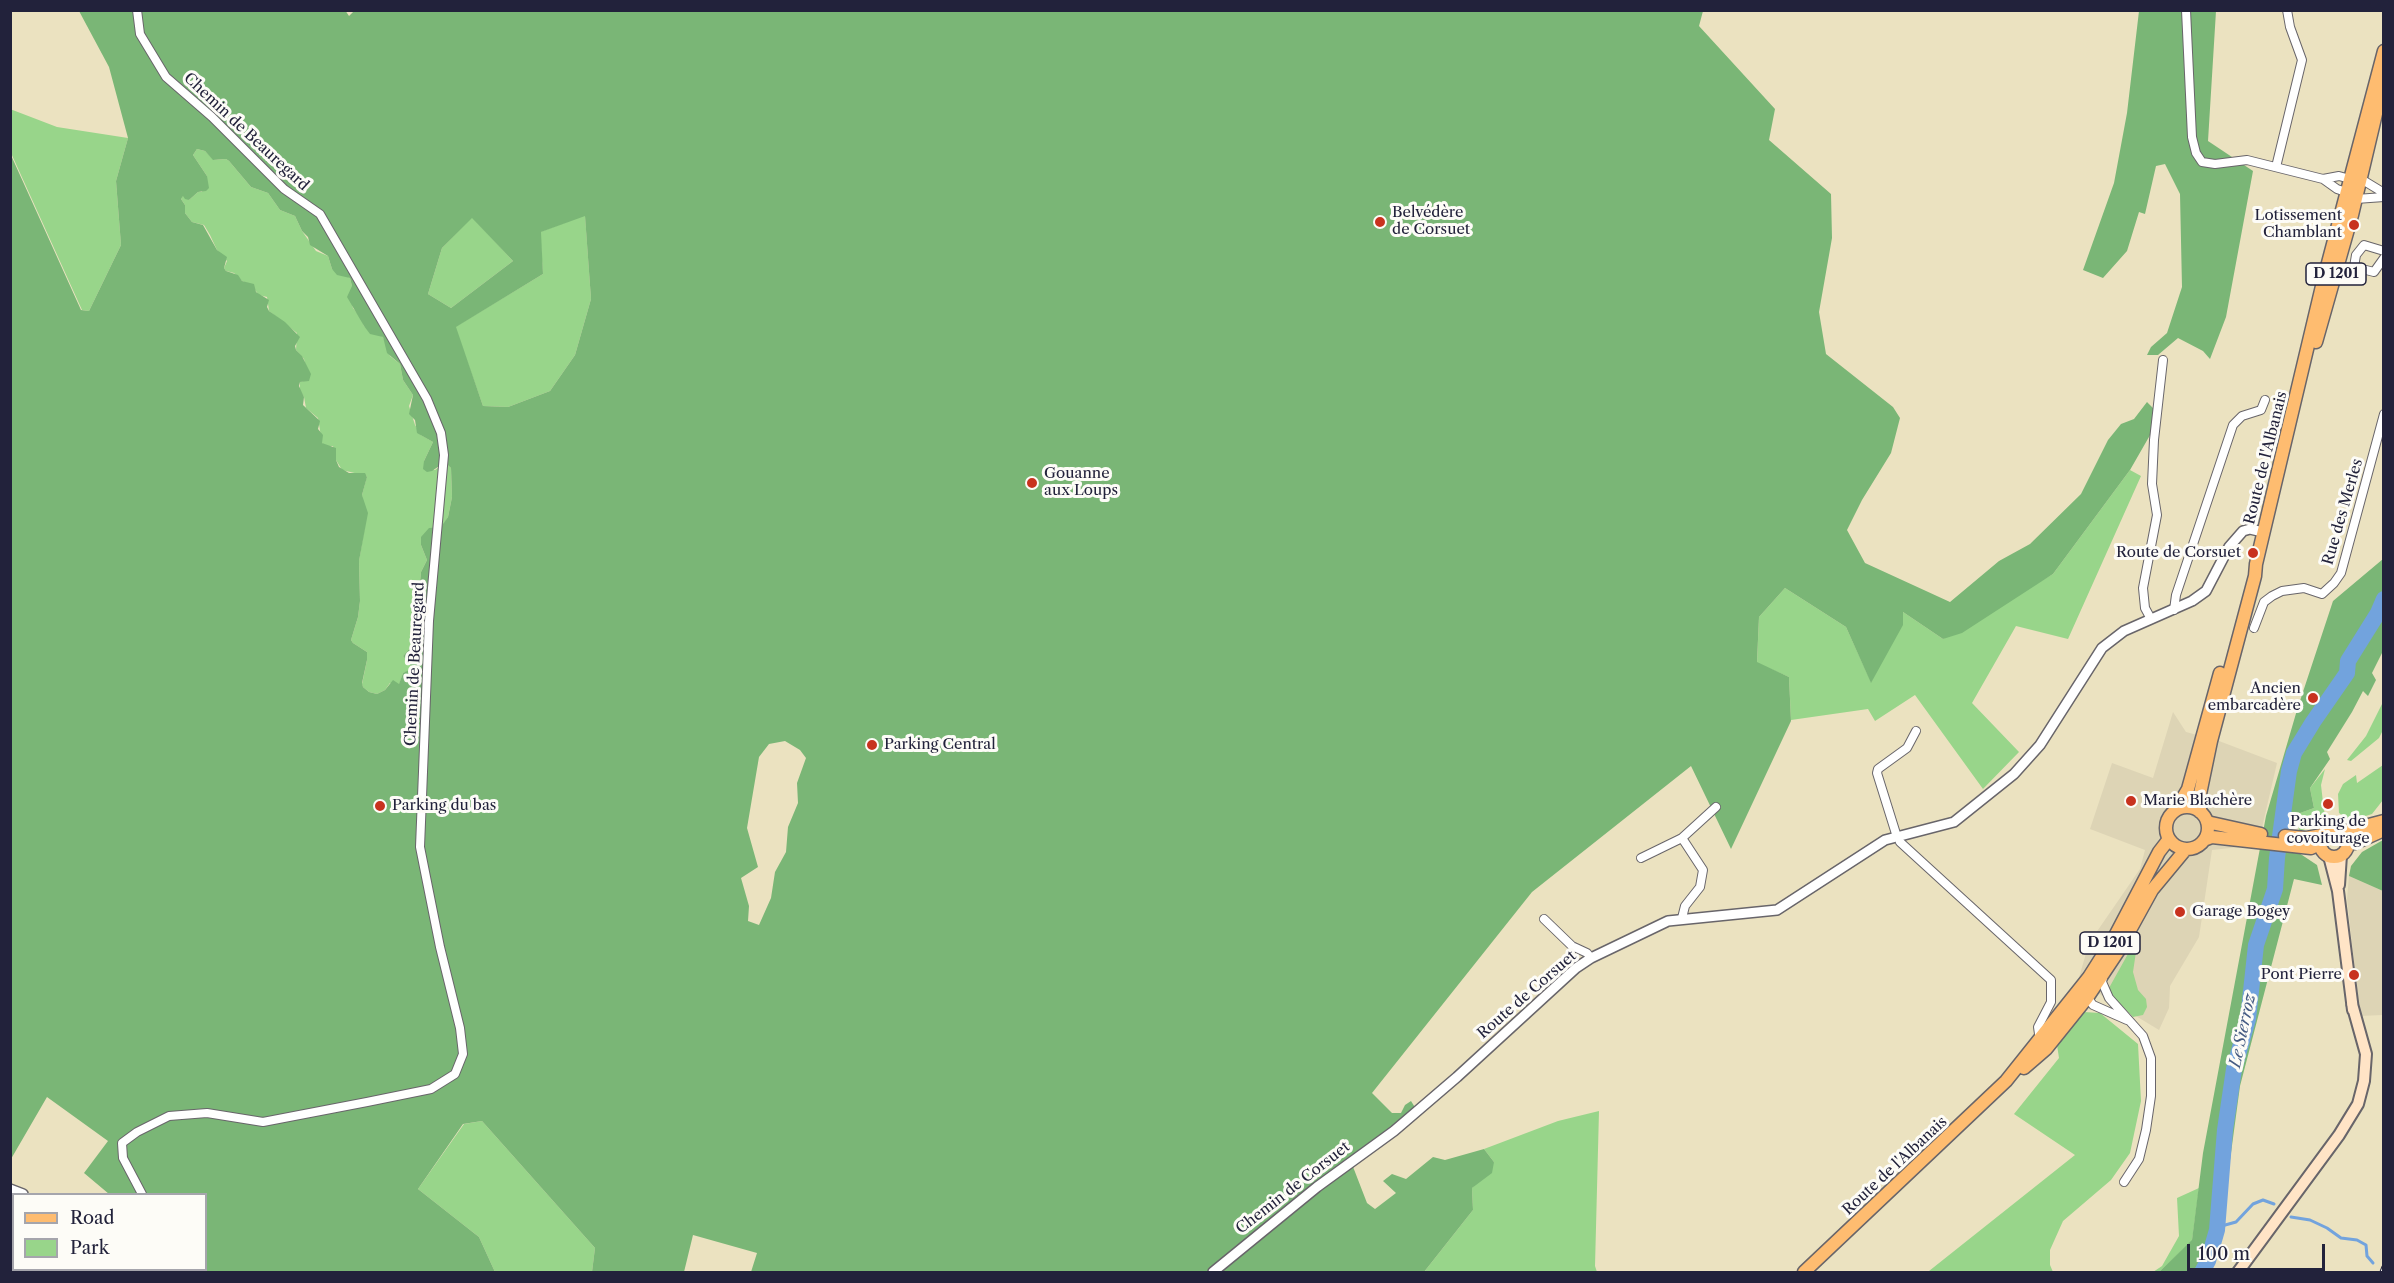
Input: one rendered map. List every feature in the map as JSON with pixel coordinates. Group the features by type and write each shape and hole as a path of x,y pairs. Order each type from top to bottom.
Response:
{"main road":[{"path":"2354,187 2363,129 2384,51"},
{"name":"Route de l'Albanais","path":"2204,817 2200,794 2211,741 2255,576 2320,294 2384,81"},
{"name":"Route de l'Albanais","path":"2306,359 2316,342 2344,246 2354,187"},
{"name":"Route de l'Albanais","path":"2175,811 2188,789 2249,573 2256,564"},
{"path":"2252,837 2204,817 2188,807 2175,811 2167,821 2166,827 2169,839 2179,848 2186,849 2193,848 2212,837 2321,840 2330,830 2355,843 2384,830"},
{"path":"2204,817 2208,828 2204,840"},
{"path":"2345,837 2384,821"},
{"path":"2321,840 2323,851 2335,855 2346,849 2345,837"},
{"name":"Route de l'Albanais","path":"1804,1272 2006,1081 2040,1041 2089,977 2115,936 2159,852 2169,839"},
{"name":"Route de l'Albanais","path":"2006,1081 2040,1056 2087,998 2152,890 2186,849"},
{"path":"2238,1272 2339,1134 2358,1104 2364,1080 2366,1054 2352,1004 2338,891 2341,869 2335,855"}],"street":[{"name":"Chemin de Beauregard","path":"138,10 140,34 166,77 212,117 284,189 320,214 427,399 441,433 444,454 429,621 420,847 440,947 460,1028 463,1054 455,1074 431,1089 263,1122 207,1113 169,1116 136,1132 122,1143 123,1158 141,1193"},
{"path":"2186,10 2192,137 2196,153 2202,162 2215,164 2247,160 2324,179 2337,189 2354,187 2384,195"},
{"path":"2276,167 2302,60 2290,27 2287,10"},
{"path":"2324,179 2339,176 2354,187 2384,195"},
{"path":"2384,251 2364,245 2356,255 2354,267 2374,272 2384,258"},
{"path":"2151,619 2145,608 2144,588 2157,515 2152,484 2154,440 2163,360"},
{"path":"2175,610 2176,595 2233,425 2242,416 2261,410 2265,400"},
{"name":"Rue des Merles","path":"2254,628 2264,602 2272,596 2282,591 2304,588 2322,594 2337,578 2384,414"},
{"name":"Route de Corsuet","path":"1394,1131 1457,1077 1576,968 1591,958 1650,928 1682,918 1777,910 1885,840 1899,839 1954,822 2014,774 2040,745 2102,648 2124,631 2175,610 2206,591 2229,547 2243,531 2250,529 2264,532"},
{"path":"1916,731 1907,748 1878,769 1877,773 1899,839 2050,980 2051,1002 2038,1027 2040,1041"},
{"path":"1641,858 1682,838 1716,807"},
{"path":"1682,838 1703,870 1700,888 1685,906 1682,918"},
{"path":"1544,919 1572,946 1587,953 1591,958"},
{"path":"2115,936 2110,951 2084,992 2094,1005 2131,1022"},
{"path":"2103,974 2102,982 2109,998 2143,1036 2151,1058 2152,1082 2146,1130 2139,1159 2124,1182"},
{"name":"Chemin de Corsuet","path":"1213,1272 1317,1186 1394,1131"}],"shaded area":[{"path":"2173,712 2186,732 2219,741 2277,763 2258,845 2212,850 2199,937 2170,986 2169,1008 2159,1030 2078,981 2089,943 2140,869 2145,850 2090,829 2112,763 2153,778"},
{"path":"2349,876 2383,891 2383,1015 2360,1016 2347,899"}],"green space":[{"path":"345,10 349,16 355,10 1703,11 1699,26 1775,109 1769,140 1831,194 1832,238 1819,312 1826,354 1893,407 1900,418 1891,453 1862,500 1847,530 1865,563 1950,602 1999,561 2030,544 2081,494 2108,440 2121,424 2134,419 2147,402 2161,416 2130,470 2053,574 1962,633 1943,639 1903,612 1903,625 1871,683 1846,627 1785,588 1759,617 1757,662 1789,677 1791,721 1731,849 1691,766 1532,892 1372,1093 1392,1113 1401,1113 1405,1105 1411,1101 1416,1109 1350,1159 1367,1203 1375,1209 1396,1193 1383,1181 1392,1174 1406,1179 1433,1157 1445,1160 1484,1149 1494,1162 1492,1173 1472,1188 1473,1210 1424,1272 751,1272 757,1253 693,1235 684,1272 592,1272 595,1248 482,1121 463,1124 418,1189 479,1237 495,1272 178,1272 176,1271 207,1271 207,1193 108,1193 84,1173 108,1141 47,1097 11,1159 10,153 81,310 89,311 121,245 116,181 128,138 109,67 79,11","holes":["197,149 205,151 213,160 226,159 251,187 268,193 280,210 295,216 302,231 308,237 310,245 328,256 332,269 337,275 350,278 352,286 347,297 370,334 383,337 387,353 400,364 403,380 413,395 409,414 415,420 417,433 433,442 424,461 423,469 427,472 432,471 445,462 451,468 452,497 448,517 441,527 429,528 421,537 421,545 427,560 421,572 413,617 419,633 416,641 403,656 411,669 403,673 399,684 393,680 385,690 377,694 363,687 367,652 351,640 360,601 359,561 368,513 362,495 367,477 365,473 349,473 339,467 336,460 336,448 322,443 323,435 318,429 320,421 303,405 304,397 299,386 300,382 309,381 311,374 302,356 296,350 295,346 300,337 285,322 269,311 267,307 269,300 256,292 254,284 242,281 238,275 226,271 224,268 227,257 217,250 203,225 192,222 185,213 185,205 181,199 183,196 189,200 198,192 209,188 207,176 193,155","585,216 591,299 575,355 550,391 508,407 483,406 456,327 543,274 541,232","472,218 513,261 451,308 428,294 442,248","785,741 800,750 806,758 797,783 798,803 788,827 786,852 775,872 771,898 759,925 748,921 749,906 741,878 758,867 747,828 759,757 769,744"]},
{"path":"2139,11 2216,11 2208,141 2253,171 2226,317 2210,359 2203,351 2178,338 2158,355 2147,355 2151,347 2167,333 2182,287 2180,194 2165,164 2156,166 2145,214 2139,212 2127,251 2103,278 2083,270 2114,183 2127,113"},
{"path":"10,109 57,127 128,138 116,181 121,245 89,311 82,310 11,153"},
{"path":"197,149 205,151 214,160 226,159 251,187 268,193 280,210 295,216 316,251 328,256 332,269 350,278 353,308 364,326 383,337 390,356 400,364 403,380 413,395 409,406 415,425 421,435 433,442 424,461 424,469 435,470 446,462 451,468 452,497 448,517 444,524 421,545 427,560 421,572 413,621 419,633 416,641 403,656 411,666 411,670 403,673 399,685 390,683 385,690 377,694 363,687 367,652 351,640 360,601 359,561 365,525 362,495 367,476 342,470 336,460 333,446 325,446 322,443 318,418 306,408 300,390 300,382 304,381 306,367 304,359 296,350 297,333 269,311 267,297 259,295 250,284 242,281 234,273 226,271 224,268 227,261 217,250 204,225 192,222 185,213 185,205 181,199 183,195 189,200 198,192 202,192 207,176 193,155"},
{"path":"585,215 591,299 575,355 550,391 508,407 483,406 455,327 543,274 540,232"},
{"path":"472,217 513,261 451,308 428,294 442,248"},
{"path":"2130,470 2141,476 2068,639 2016,626 1972,703 2019,752 1983,789 1915,695 1875,721 1868,709 1791,720 1789,677 1757,663 1759,617 1785,588 1846,627 1871,682 1903,612 1943,639 2053,574"},
{"path":"2383,559 2383,651 2372,673 2376,680 2368,696 2363,691 2327,752 2330,759 2310,788 2314,808 2289,817 2285,831 2299,853 2317,865 2322,885 2294,879 2240,1086 2224,1205 2203,1272 2159,1272 2192,1240 2203,1153 2266,816 2297,710 2333,601"},
{"path":"2383,702 2383,730 2379,738 2351,761 2347,760 2366,736"},
{"path":"2383,765 2383,800 2372,814 2350,821 2339,813 2338,794 2343,784 2356,775 2357,783"},
{"path":"2325,769 2321,785 2324,811 2327,816 2317,825 2299,831 2297,814 2314,808 2310,788"},
{"path":"2383,840 2383,891 2349,876 2351,866 2362,852"},
{"path":"2134,943 2137,945 2133,972 2138,990 2146,999 2147,1007 2143,1015 2133,1017 2112,996 2109,988"},
{"path":"2084,1012 2100,1013 2138,1044 2141,1101 2130,1153 2111,1180 2063,1221 2050,1250 2050,1265 2053,1272 1930,1272 2075,1155 2014,1114 2059,1058 2057,1045"},
{"path":"1599,1111 1595,1266 1597,1272 1424,1272 1473,1210 1472,1188 1494,1162 1484,1149 1558,1121"},
{"path":"482,1121 595,1248 592,1272 495,1272 479,1237 418,1189 464,1124"},
{"path":"2199,1188 2192,1241 2159,1272 2153,1272 2162,1266 2179,1236 2177,1198"}],"water":[{"path":"2222,1229 2208,1272 2195,1272 2211,1232"}],"waterway":[{"name":"Le Sierroz","path":"2202,1272 2208,1261 2217,1230 2225,1130 2234,1069 2248,1019 2256,945 2275,889 2289,771 2294,753 2347,673 2348,661 2378,613 2384,599"},
{"path":"2218,1227 2236,1222 2253,1204 2263,1200 2274,1204"},
{"path":"2291,1217 2310,1220 2341,1238 2357,1240 2366,1245 2367,1256 2373,1263"}],"railway":[{"path":"2382,1272 2384,1267"}],"place":[{"name":"Belvédère de Corsuet","path":"1380,222"},
{"name":"Lotissement Chamblant","path":"2354,225"},
{"name":"Gouanne aux Loups","path":"1032,483"},
{"name":"Route de Corsuet","path":"2253,553"},
{"name":"Ancien embarcadère","path":"2313,698"},
{"name":"Parking Central","path":"872,745"},
{"name":"Marie Blachère","path":"2131,801"},
{"name":"Parking de covoiturage","path":"2328,804"},
{"name":"Parking du bas","path":"380,806"},
{"name":"Garage Bogey","path":"2180,912"},
{"name":"Pont Pierre","path":"2354,975"}]}
